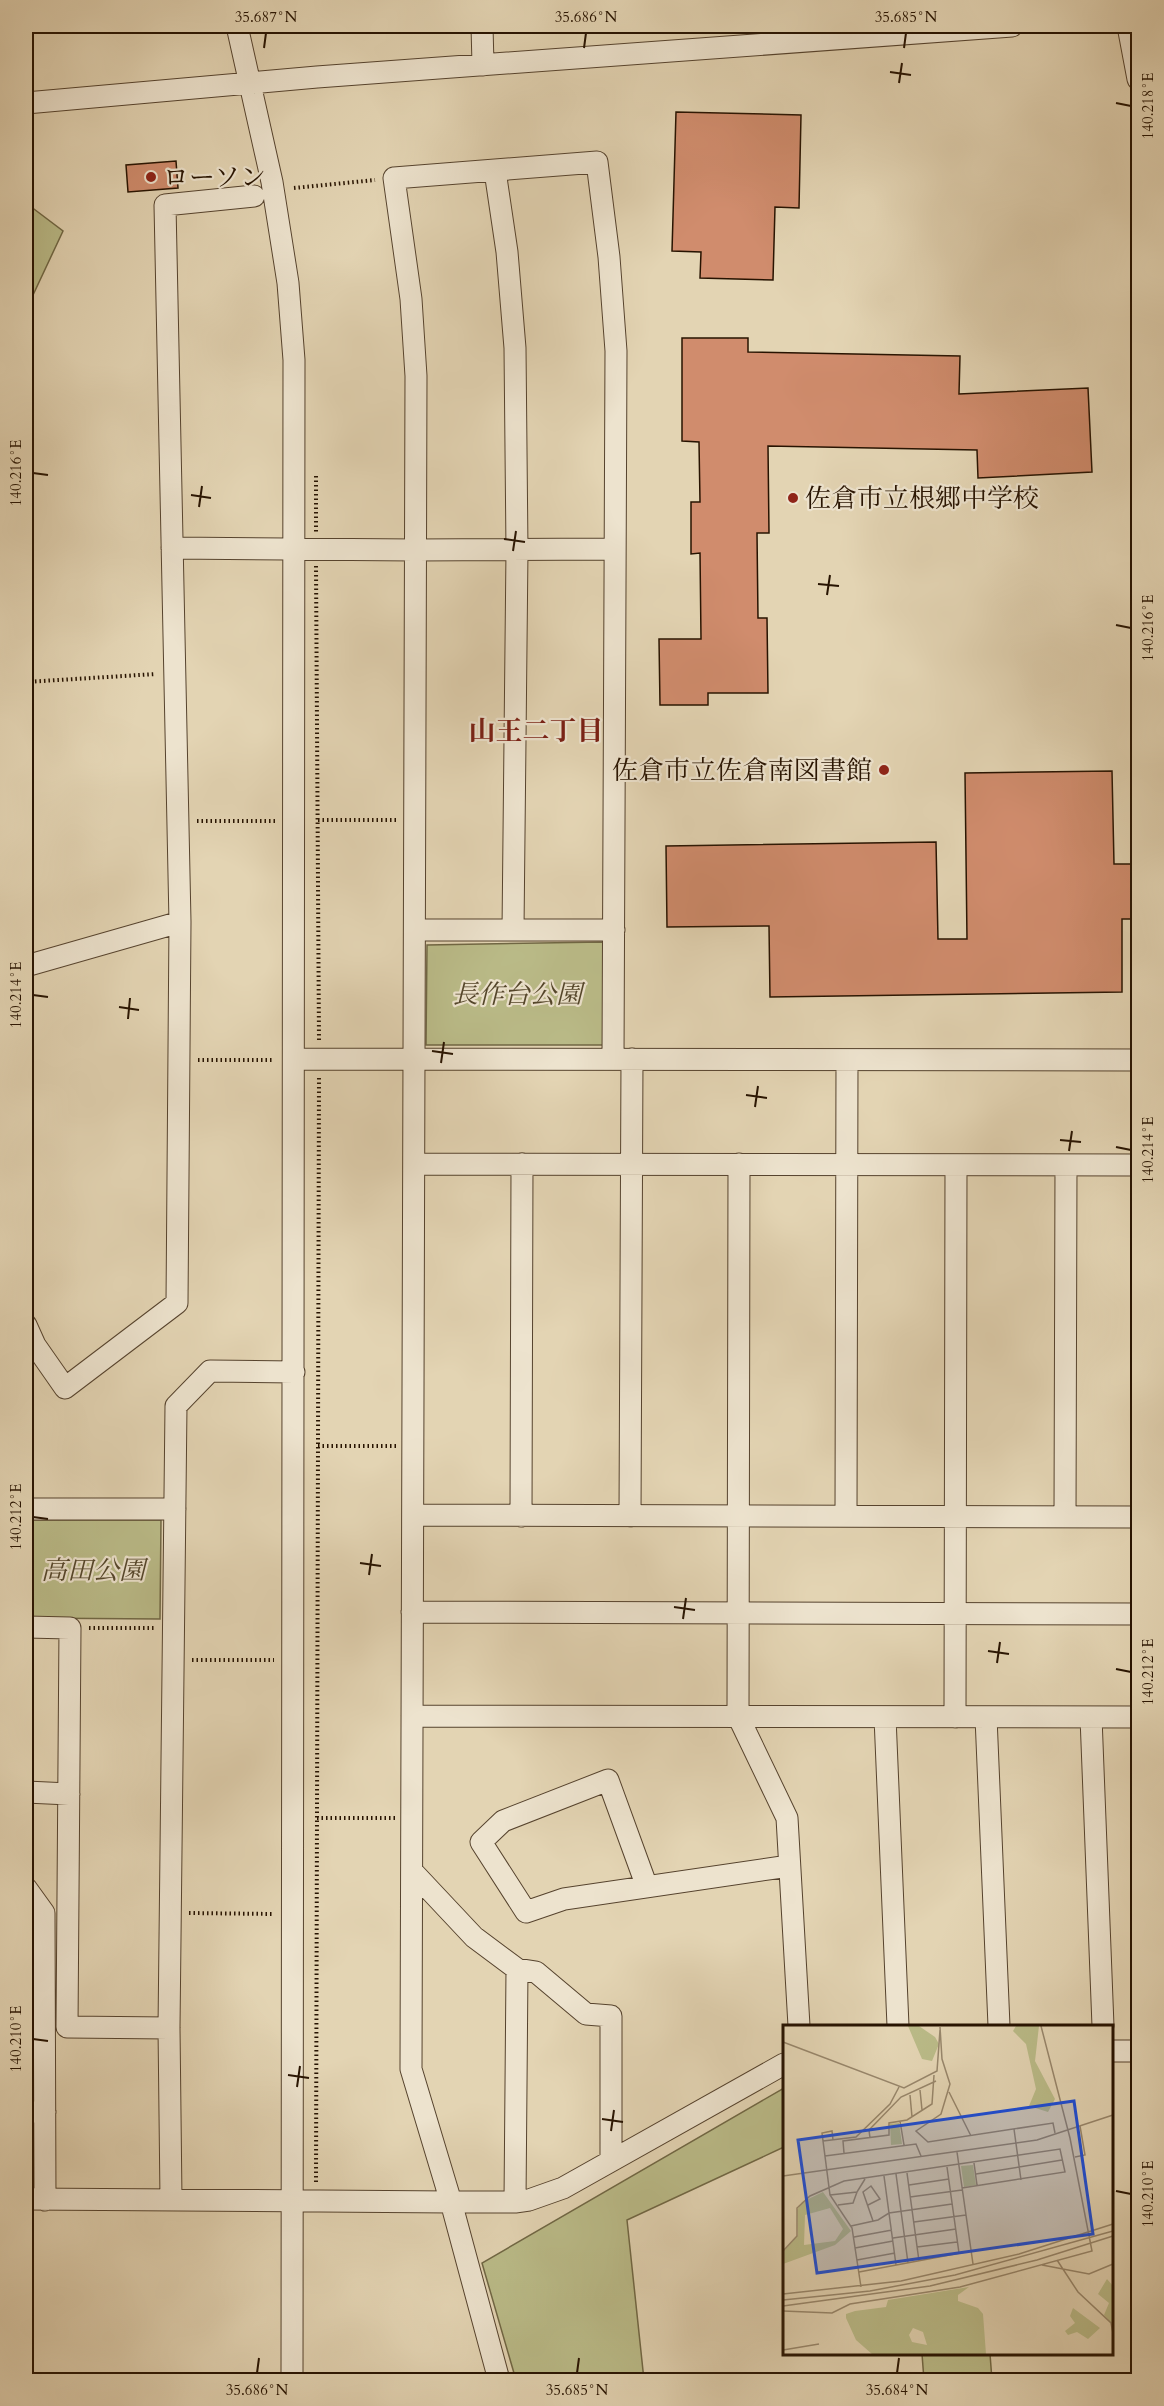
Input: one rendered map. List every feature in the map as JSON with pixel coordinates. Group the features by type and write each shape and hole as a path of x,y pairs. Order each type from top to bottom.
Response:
{"street":[{"path":"237,26 272,182 288,284 294,360 295,548 285,1059 294,1372 292,2380"},
{"path":"482,26 483,65"},
{"path":"26,104 249,83 1012,26"},
{"path":"1128,26 1138,79"},
{"path":"499,2380 451,2202 411,2069 416,365 411,298 394,178 597,162 609,257 616,351 614,930 632,1164 630,1516"},
{"path":"495,171 507,252 515,348 517,550 513,930"},
{"path":"26,1325 35,1345 65,1388 177,1303 180,922 165,205 254,196"},
{"path":"172,548 615,549"},
{"path":"26,966 180,922"},
{"path":"415,930 614,930"},
{"path":"285,1059 1138,1060"},
{"path":"846,1516 847,1060"},
{"path":"414,1164 1138,1165"},
{"path":"521,1516 522,1164"},
{"path":"739,1164 738,1716 787,1818 799,2025"},
{"path":"955,1717 956,1165"},
{"path":"1065,1517 1066,1165"},
{"path":"171,2199 169,2028 176,1406 210,1371 294,1372"},
{"path":"26,1509 175,1509"},
{"path":"413,1515 1138,1517"},
{"path":"412,1612 1138,1614"},
{"path":"26,1627 70,1628 67,2027 169,2028"},
{"path":"412,1716 1138,1717"},
{"path":"885,1717 898,2025"},
{"path":"986,1717 999,2025"},
{"path":"1091,1717 1103,2025"},
{"path":"647,1887 608,1780 503,1821 481,1842 526,1912 564,1899 647,1887 789,1866"},
{"path":"26,1792 69,1794"},
{"path":"412,1871 474,1937 517,1969 536,1972 586,2014 611,2016 611,2161"},
{"path":"26,1888 44,1913 35,2112 35,2200 451,2202 529,2200 563,2188 783,2065"},
{"path":"515,2202 517,1969"},
{"path":"1113,2051 1138,2051"}],"path":[{"path":"295,197 294,187 394,178"},
{"path":"316,469 319,1059 316,2201"},
{"path":"26,682 175,672"},
{"path":"318,820 416,820"},
{"path":"178,821 277,821"},
{"path":"180,1060 285,1059"},
{"path":"318,1446 413,1446"},
{"path":"70,1628 173,1629"},
{"path":"173,1660 275,1660"},
{"path":"317,1818 412,1818"},
{"path":"171,1912 273,1914"}],"green space":[{"path":"26,203 63,231 26,310"},
{"name":"長作台公園","path":"603,942 604,1045 426,1045 427,945"},
{"name":"高田公園","path":"26,1520 161,1520 160,1619 26,1618"},
{"path":"783,2089 783,2147 627,2220 644,2380 516,2380 482,2263"},
{"path":"922,2355 990,2355 992,2380 924,2380"}],"building":[{"path":"676,112 801,115 799,208 775,207 773,280 700,278 701,252 672,251"},
{"path":"176,161 178,188 128,192 126,165"},
{"path":"682,338 748,338 748,352 960,356 959,394 1088,388 1092,472 978,478 977,450 768,446 769,533 757,533 758,618 767,618 768,693 708,693 708,705 660,705 659,639 701,639 700,553 691,554 691,502 700,502 699,442 682,441"},
{"path":"1112,771 1114,864 1138,864 1138,919 1122,919 1122,992 770,997 769,926 667,927 666,846 936,842 938,939 967,939 965,773"}],"place":[{"name":"ローソン","path":"151,177"},
{"name":"佐倉市立根郷中学校","path":"793,498"},
{"name":"佐倉市立佐倉南図書館","path":"884,770"}],"district":[{"name":"山王二丁目","path":"536,731"}]}
